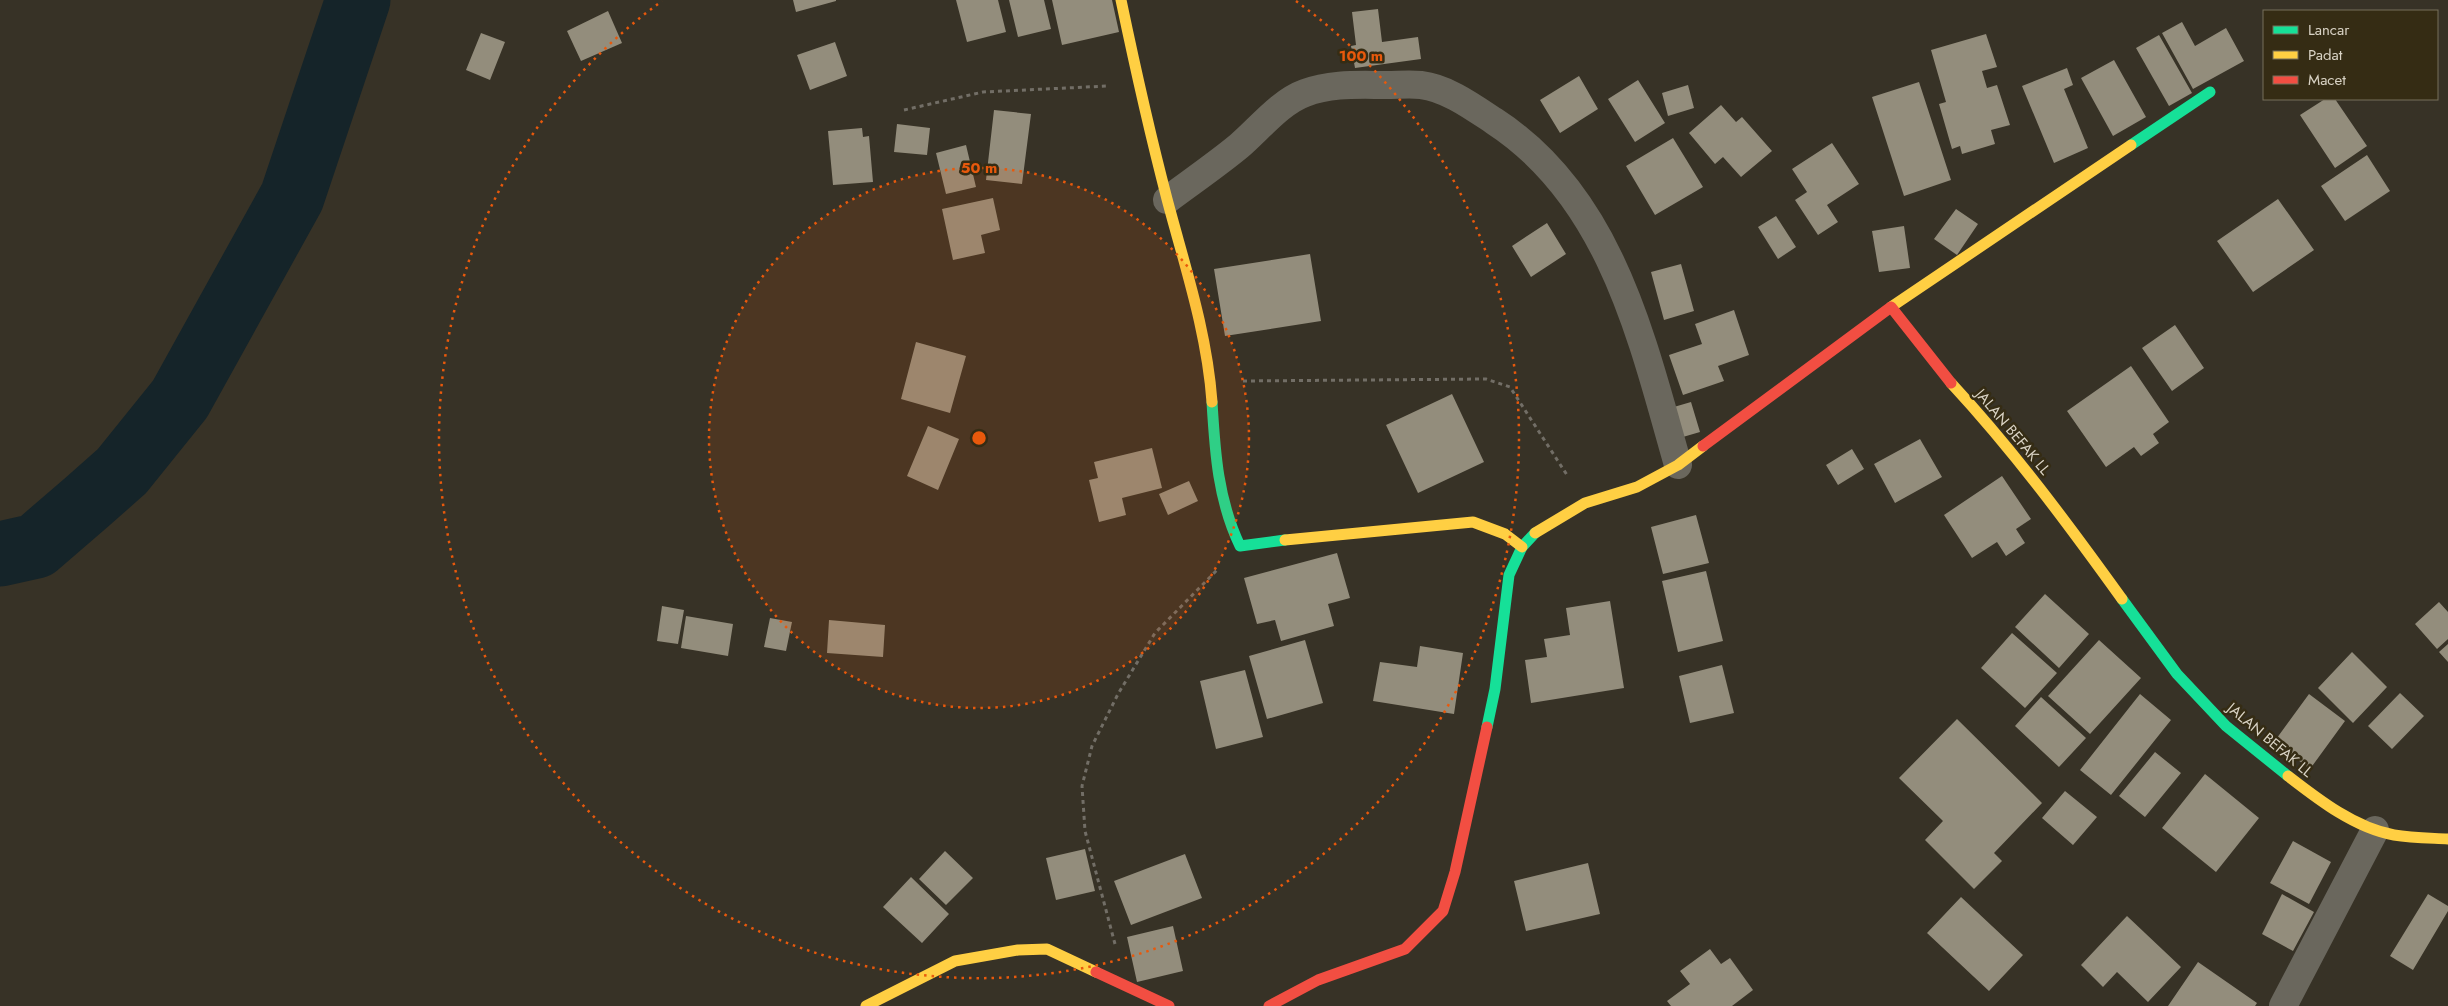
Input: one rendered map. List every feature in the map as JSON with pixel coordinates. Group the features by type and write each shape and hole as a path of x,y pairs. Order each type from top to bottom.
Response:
{"street":[{"path":"1121,0 1138,84 1204,335 1211,381 1214,439 1220,488 1230,524 1240,546 1328,535 1473,522 1505,534 1522,547"},
{"path":"1168,200 1238,146 1290,101 1305,93 1328,87 1357,84 1422,85 1449,95 1475,108 1526,143 1561,181 1597,234 1621,283 1639,328 1678,465"},
{"path":"1269,1006 1318,980 1405,948 1443,911 1455,872 1495,688 1509,575 1522,547 1532,535 1584,503 1637,487 1678,465 1725,428 1891,307 2210,92"},
{"name":"JALAN BEFAK LL","path":"1891,307 1940,371 1997,433 2052,503 2176,674 2226,726 2320,801 2375,830 2395,835 2448,840"},
{"path":"2283,1006 2375,830"},
{"path":"866,1006 955,961 988,957 1018,950 1047,949 1169,1006"}],"path":[{"path":"904,110 982,92 1138,84"},
{"path":"1211,381 1486,379 1510,387 1584,503"},
{"path":"1126,986 1085,831 1082,786 1092,746 1118,694 1155,633 1240,546"}],"building":[{"path":"793,0 836,0 836,1 796,12"},
{"path":"956,0 998,0 1006,32 967,42"},
{"path":"1009,0 1044,0 1051,29 1018,37"},
{"path":"1052,0 1112,0 1119,32 1062,45"},
{"path":"1378,9 1382,42 1418,37 1421,59 1355,68 1351,46 1356,45 1352,12"},
{"path":"608,11 622,43 581,61 567,31"},
{"path":"2182,22 2195,46 2226,28 2244,61 2193,89 2162,33"},
{"path":"481,33 505,42 490,80 466,70"},
{"path":"1986,34 1997,67 1982,71 1987,88 1997,85 2010,125 1991,130 1995,144 1962,154 1960,146 1952,149 1939,104 1946,102 1931,50"},
{"path":"2159,35 2192,93 2169,106 2136,48"},
{"path":"835,42 847,76 810,90 797,55"},
{"path":"2114,60 2146,117 2113,136 2081,78"},
{"path":"2067,68 2073,85 2064,89 2088,148 2054,163 2022,86"},
{"path":"1579,76 1598,109 1560,133 1540,100"},
{"path":"1638,80 1665,123 1635,142 1608,99"},
{"path":"1919,82 1951,180 1904,196 1872,97"},
{"path":"1688,85 1694,108 1668,116 1662,93"},
{"path":"2323,100 2336,100 2367,146 2335,168 2300,115"},
{"path":"1721,105 1736,122 1742,117 1772,151 1741,177 1723,157 1715,164 1689,133"},
{"path":"994,110 1031,114 1022,184 986,180"},
{"path":"897,124 930,128 927,155 894,152"},
{"path":"862,128 863,137 869,136 873,182 833,185 828,131"},
{"path":"1673,138 1703,187 1655,215 1626,166"},
{"path":"1832,143 1859,184 1827,205 1838,222 1818,235 1795,200 1807,192 1792,169"},
{"path":"966,145 976,187 946,194 936,153"},
{"path":"2367,155 2390,191 2345,221 2321,186"},
{"path":"993,198 1000,230 981,235 985,253 953,260 942,209"},
{"path":"2278,199 2314,250 2253,292 2217,241"},
{"path":"1956,209 1978,224 1957,255 1934,239"},
{"path":"1776,216 1796,247 1778,259 1758,227"},
{"path":"1547,223 1566,254 1531,277 1512,246"},
{"path":"1904,226 1910,268 1879,272 1872,231"},
{"path":"1310,254 1321,321 1225,336 1214,269"},
{"path":"1681,264 1694,311 1664,320 1651,272"},
{"path":"1734,310 1749,355 1718,366 1724,381 1683,395 1669,355 1702,344 1695,324"},
{"path":"2175,325 2204,368 2172,391 2142,348"},
{"path":"916,342 966,356 950,413 901,399"},
{"path":"2131,366 2169,422 2153,434 2159,443 2141,456 2134,447 2106,467 2067,411"},
{"path":"1452,394 1484,462 1418,493 1386,425"},
{"path":"1691,402 1700,432 1676,439 1667,409"},
{"path":"928,426 959,439 938,490 907,476"},
{"path":"1920,439 1942,477 1895,503 1874,464"},
{"path":"1152,448 1162,488 1122,498 1126,515 1099,522 1089,480 1098,478 1094,462"},
{"path":"1852,449 1864,469 1838,485 1826,465"},
{"path":"2002,476 2031,519 2016,529 2025,543 2006,556 1997,542 1972,558 1944,515"},
{"path":"1189,481 1198,501 1168,515 1159,494"},
{"path":"1696,515 1709,563 1663,574 1651,527"},
{"path":"1337,553 1350,598 1328,604 1334,626 1281,641 1275,620 1257,624 1244,578"},
{"path":"1706,571 1723,641 1678,652 1662,581"},
{"path":"2045,594 2089,634 2059,668 2015,627"},
{"path":"1610,601 1624,688 1531,703 1525,660 1547,657 1544,639 1570,635 1566,608"},
{"path":"2439,602 2448,612 2448,639 2437,649 2415,624"},
{"path":"662,606 684,610 678,644 657,641"},
{"path":"686,616 733,624 728,656 681,648"},
{"path":"770,618 792,622 786,651 764,647"},
{"path":"829,620 885,625 883,657 827,653"},
{"path":"2012,633 2057,673 2025,708 1981,668"},
{"path":"1305,640 1323,703 1267,719 1249,656"},
{"path":"2099,640 2141,678 2090,734 2048,696"},
{"path":"2448,644 2448,662 2439,652"},
{"path":"1420,646 1463,653 1454,714 1373,701 1380,662 1417,667"},
{"path":"2352,652 2387,687 2353,723 2318,688"},
{"path":"1722,665 1734,713 1690,723 1679,676"},
{"path":"1245,670 1263,737 1216,749 1200,681"},
{"path":"2400,693 2424,716 2392,749 2368,726"},
{"path":"2140,694 2171,720 2111,795 2080,770"},
{"path":"2309,694 2345,721 2310,769 2274,742"},
{"path":"2041,697 2086,738 2059,767 2015,726"},
{"path":"1957,719 2042,803 1994,853 2002,861 1974,889 1925,840 1943,821 1899,778"},
{"path":"2155,752 2181,773 2145,817 2119,796"},
{"path":"2205,774 2259,818 2216,872 2162,828"},
{"path":"2065,791 2097,817 2073,845 2042,818"},
{"path":"2293,841 2331,862 2309,904 2270,883"},
{"path":"1085,849 1095,891 1056,900 1046,858"},
{"path":"945,851 973,878 946,905 919,879"},
{"path":"1185,854 1202,898 1131,925 1114,881"},
{"path":"1588,863 1600,914 1526,931 1514,881"},
{"path":"911,877 949,914 922,943 883,907"},
{"path":"2282,894 2314,912 2293,951 2262,934"},
{"path":"2428,894 2448,906 2448,911 2413,970 2390,956"},
{"path":"1961,897 2023,955 1989,991 1927,933"},
{"path":"2127,916 2181,967 2148,1002 2117,972 2103,987 2081,965"},
{"path":"1173,926 1183,971 1137,982 1127,937"},
{"path":"1710,949 1721,964 1730,958 1753,990 1732,1006 1671,1006 1667,1001 1690,984 1680,971"},
{"path":"2198,962 2257,1003 2255,1006 2168,1006"}],"waterway":[{"path":"0,554 36,546 122,471 180,399 292,197 358,0"}],"traffic: fast":[{"path":"2131,145 2210,92"},
{"path":"1212,402 1216,458 1222,494 1240,546 1285,540"},
{"path":"1487,727 1495,689 1509,575 1522,547 1535,533"},
{"path":"2122,599 2177,674 2226,726 2288,776"}],"traffic: slow":[{"path":"1121,0 1155,150 1200,325 1212,402"},
{"path":"1891,307 2131,145"},
{"path":"1951,383 2040,488 2122,599"},
{"path":"1535,533 1585,503 1637,487 1678,465 1703,446"},
{"path":"1285,540 1473,522 1505,534 1522,547"},
{"path":"2288,776 2338,812 2365,826 2394,835 2448,839"},
{"path":"866,1006 955,961 1018,950 1047,949 1096,972"}],"traffic: jam":[{"path":"1703,446 1891,307 1951,383"},
{"path":"1269,1006 1318,980 1405,949 1443,911 1455,872 1487,727"},
{"path":"1096,972 1169,1006"}]}
